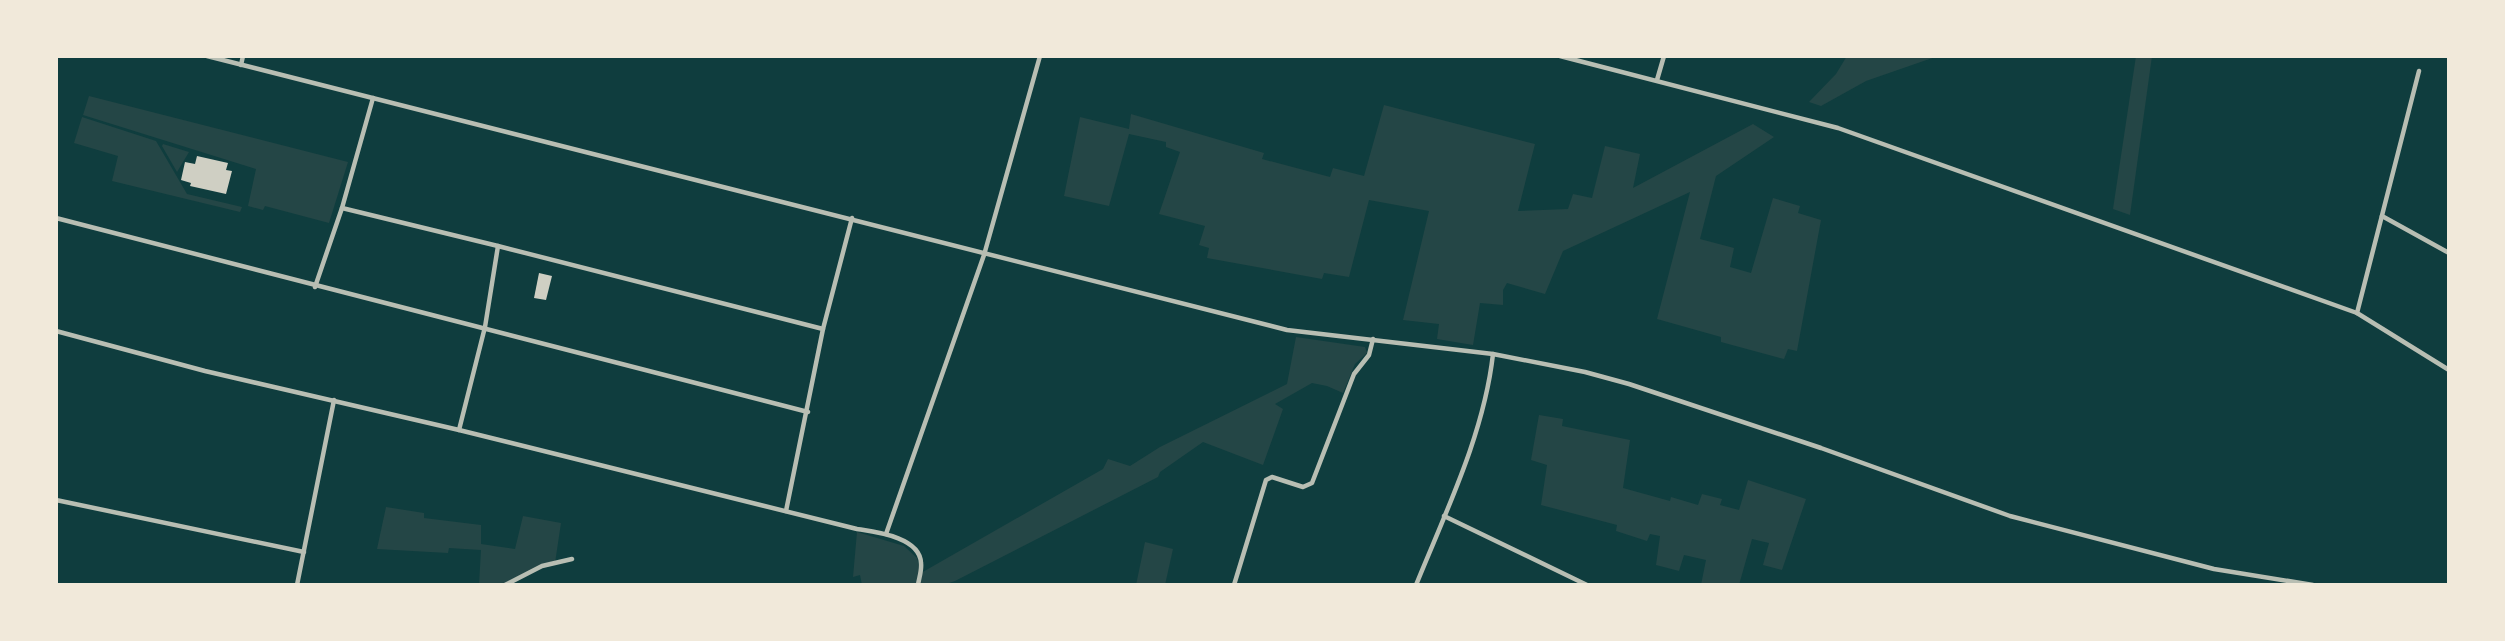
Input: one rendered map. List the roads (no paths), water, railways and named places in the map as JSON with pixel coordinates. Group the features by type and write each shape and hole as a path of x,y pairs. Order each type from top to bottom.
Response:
{"street":[{"path":"207,56 1287,330 1493,354 1585,372 1821,448 2010,516 2214,569 2313,585"},
{"path":"241,65 243,56"},
{"path":"886,534 984,255 1040,56"},
{"path":"1560,56 1838,128 2357,313 2449,370"},
{"path":"1657,80 1664,56"},
{"path":"2357,313 2419,71"},
{"path":"315,286 342,208 373,98"},
{"path":"342,208 823,329"},
{"path":"2382,216 2449,253"},
{"path":"56,218 808,412"},
{"path":"786,511 823,329 852,218"},
{"path":"460,430 485,327 498,246"},
{"path":"56,331 205,372 334,400 886,534 903,541 920,555 918,585"},
{"path":"1234,585 1266,480 1272,477 1303,487 1312,483 1354,374 1369,355 1373,340"},
{"path":"1416,585 1482,412 1493,354"},
{"path":"297,585 334,400"},
{"path":"56,500 304,552"},
{"path":"1444,516 1587,585"},
{"path":"505,585 542,566 572,559"}]}
